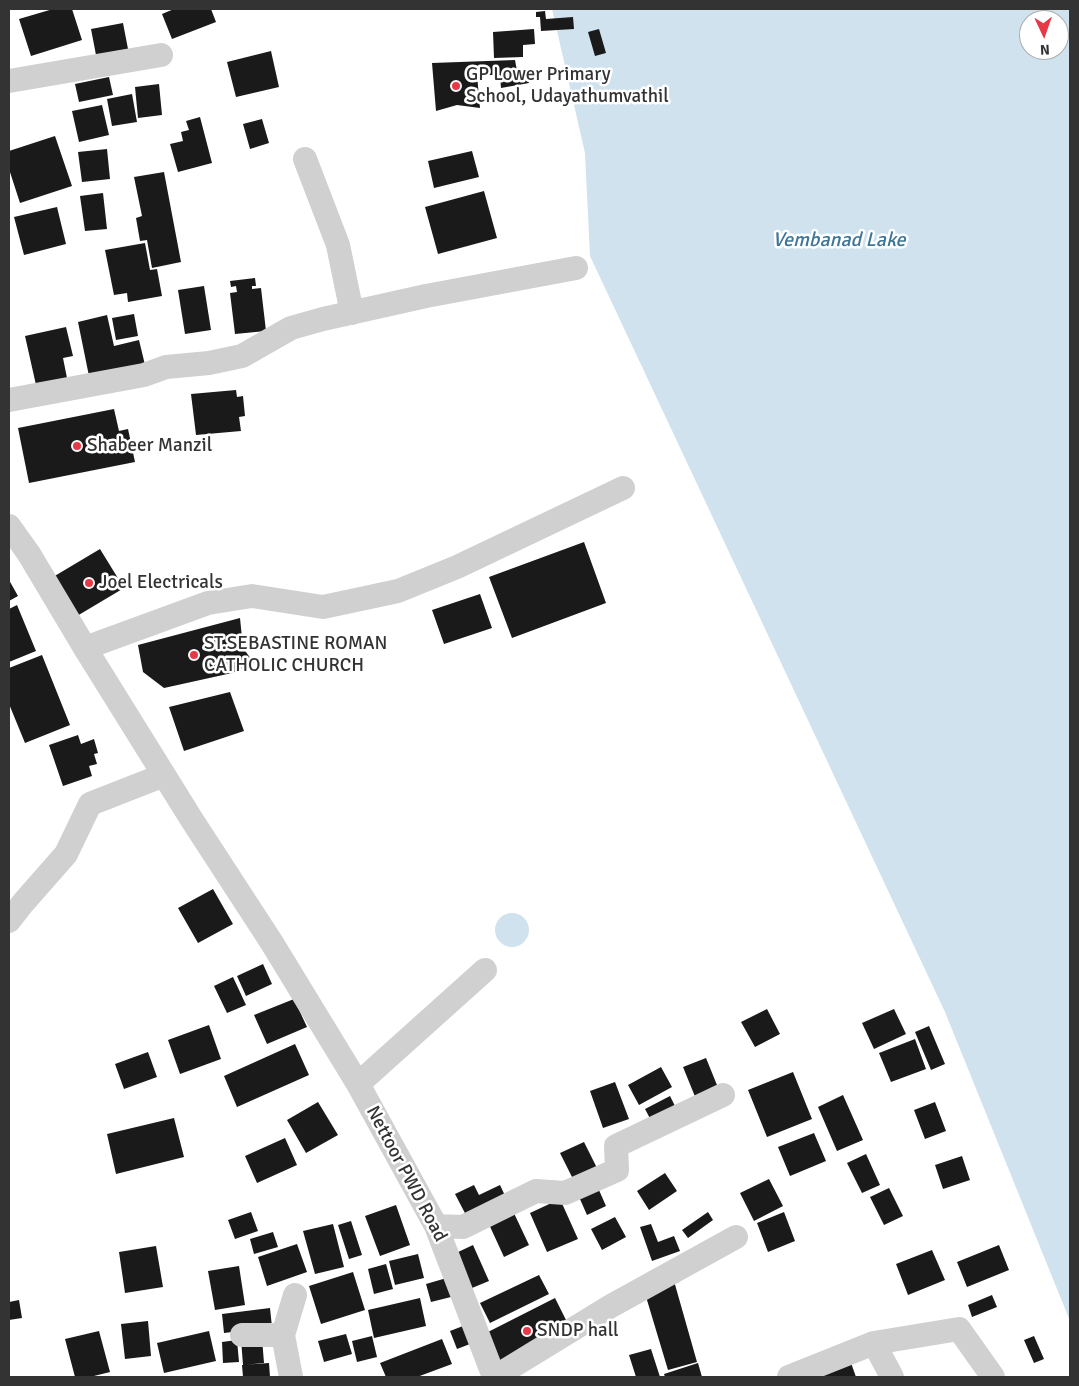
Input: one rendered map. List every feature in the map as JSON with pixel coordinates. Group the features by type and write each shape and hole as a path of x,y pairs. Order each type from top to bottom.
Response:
{"street":[{"path":"9,81 161,55"},
{"path":"306,159 338,244 352,312"},
{"path":"9,400 144,375 166,367 209,363 242,356 291,328 426,296 576,268"},
{"path":"85,648 208,604 252,596 323,607 398,591 457,567 623,488"},
{"name":"Nettoor PWD Road","path":"9,526 164,775 272,943 358,1084 436,1226 494,1377"},
{"path":"9,921 23,902 66,854 90,804 164,775"},
{"path":"358,1084 486,970"},
{"path":"436,1226 463,1227 536,1191 564,1193 617,1170 616,1146 723,1095"},
{"path":"494,1377 611,1306 736,1237"},
{"path":"291,1377 283,1335 295,1295"},
{"path":"790,1377 874,1343 959,1329 993,1377"},
{"path":"242,1335 283,1335"},
{"path":"874,1343 892,1377"}],"water":[{"name":"Vembanad Lake","path":"552,9 1070,9 1070,1321 945,1012 590,256 585,153"},
{"path":"512,913 519,914 524,918 528,923 528,937 524,942 519,946 512,947 505,946 500,942 496,937 495,930 496,923 500,918 505,914"}],"building":[{"path":"53,9 72,9 82,40 31,56 19,19"},
{"path":"174,9 211,9 216,22 172,39 162,14"},
{"path":"545,11 546,19 573,17 574,29 541,31 540,17 536,17 536,12"},
{"path":"123,23 128,49 96,55 91,29"},
{"path":"534,29 535,44 523,45 523,57 494,58 493,32"},
{"path":"599,29 606,53 595,56 588,32"},
{"path":"271,51 279,87 236,97 227,62"},
{"name":"GP Lower Primary School, Udayathumvathil","path":"515,60 517,71 527,68 529,83 501,88 500,75 477,75 480,108 457,105 436,111 432,63"},
{"path":"109,77 113,95 79,102 75,84"},
{"path":"159,84 162,115 138,118 135,87"},
{"path":"132,94 137,122 112,126 107,99"},
{"path":"102,105 109,135 79,142 72,111"},
{"path":"200,117 212,163 178,172 170,144 183,141 181,132 189,130 186,121"},
{"path":"262,119 269,143 250,149 243,124"},
{"path":"55,136 72,186 20,203 9,169 9,151"},
{"path":"107,149 110,179 82,182 78,152"},
{"path":"472,151 479,177 434,188 428,161"},
{"path":"164,172 181,262 152,268 147,240 140,241 136,218 142,216 134,177"},
{"path":"484,191 497,238 438,254 425,207"},
{"path":"103,193 107,229 85,231 80,196"},
{"path":"57,207 66,244 24,255 14,217"},
{"path":"145,243 150,270 157,269 162,296 128,302 127,293 114,295 105,250"},
{"path":"255,278 256,286 252,286 252,289 261,288 266,331 235,334 230,293 237,292 236,286 231,287 230,281"},
{"path":"204,286 211,330 185,334 178,290"},
{"path":"134,314 138,336 116,340 112,318"},
{"path":"107,315 114,346 139,340 146,369 90,381 78,322"},
{"path":"66,327 73,356 63,358 67,378 36,385 25,336"},
{"path":"236,390 237,397 243,396 245,416 239,417 241,431 196,435 191,394"},
{"name":"Shabeer Manzil","path":"114,409 119,431 128,429 135,462 29,483 18,428"},
{"path":"584,542 606,603 512,638 489,577"},
{"name":"Joel Electricals","path":"100,549 124,588 77,616 53,577"},
{"path":"9,580 18,596 9,601"},
{"path":"480,594 492,628 444,644 432,610"},
{"path":"17,605 36,651 9,662 9,609"},
{"name":"ST.SEBASTINE ROMAN CATHOLIC CHURCH","path":"240,618 243,648 254,663 232,673 164,688 143,672 138,645"},
{"path":"42,655 70,725 25,743 9,704 9,668"},
{"path":"230,692 244,731 184,751 169,707"},
{"path":"78,735 81,744 94,739 98,753 94,754 97,764 89,766 92,776 63,786 49,745"},
{"path":"213,889 233,924 198,943 178,908"},
{"path":"263,964 272,984 246,996 237,976"},
{"path":"233,977 246,1005 227,1013 214,986"},
{"path":"294,999 307,1027 267,1044 254,1015"},
{"path":"767,1009 780,1034 755,1047 741,1022"},
{"path":"894,1009 906,1034 874,1049 862,1023"},
{"path":"209,1025 221,1059 180,1074 168,1040"},
{"path":"929,1026 945,1064 931,1070 915,1032"},
{"path":"915,1039 926,1069 891,1082 879,1053"},
{"path":"295,1044 309,1075 237,1107 224,1076"},
{"path":"148,1052 157,1077 124,1089 115,1064"},
{"path":"706,1058 719,1090 696,1099 683,1067"},
{"path":"661,1067 672,1087 639,1105 628,1085"},
{"path":"793,1072 812,1119 767,1137 748,1090"},
{"path":"615,1082 629,1119 603,1128 590,1091"},
{"path":"843,1095 863,1140 837,1151 818,1107"},
{"path":"670,1096 678,1112 654,1126 645,1109"},
{"path":"318,1102 338,1135 306,1153 287,1120"},
{"path":"935,1102 946,1131 925,1139 914,1110"},
{"path":"174,1118 184,1157 116,1174 107,1134"},
{"path":"814,1133 826,1161 790,1176 778,1147"},
{"path":"285,1138 297,1165 257,1183 245,1156"},
{"path":"584,1142 600,1174 576,1185 560,1153"},
{"path":"866,1154 880,1185 862,1193 847,1163"},
{"path":"962,1156 970,1180 943,1189 935,1165"},
{"path":"665,1173 677,1191 649,1210 637,1191"},
{"path":"769,1179 783,1206 754,1221 740,1193"},
{"path":"595,1181 606,1206 587,1215 576,1190"},
{"path":"474,1185 479,1195 500,1185 508,1202 467,1217 455,1194"},
{"path":"889,1188 903,1216 884,1225 870,1197"},
{"path":"560,1199 578,1239 547,1252 530,1213"},
{"path":"396,1205 410,1245 380,1256 365,1216"},
{"path":"512,1209 529,1245 504,1257 487,1220"},
{"path":"251,1212 258,1231 235,1239 228,1220"},
{"path":"708,1212 713,1220 688,1238 682,1230"},
{"path":"784,1212 795,1241 768,1252 757,1223"},
{"path":"615,1217 626,1237 602,1250 591,1229"},
{"path":"351,1221 362,1255 349,1259 338,1225"},
{"path":"333,1224 344,1267 315,1274 303,1231"},
{"path":"651,1224 658,1242 674,1236 680,1251 652,1261 640,1227"},
{"path":"273,1232 278,1247 254,1254 250,1239"},
{"path":"297,1244 307,1272 267,1286 258,1257"},
{"path":"473,1245 489,1281 472,1288 456,1253"},
{"path":"999,1245 1009,1270 967,1287 957,1262"},
{"path":"156,1246 163,1287 125,1293 119,1252"},
{"path":"932,1250 945,1280 908,1295 896,1264"},
{"path":"418,1254 424,1278 395,1285 389,1261"},
{"path":"386,1264 393,1289 374,1294 368,1269"},
{"path":"239,1266 245,1305 215,1310 208,1271"},
{"path":"353,1272 365,1310 321,1324 309,1286"},
{"path":"539,1275 549,1294 490,1323 480,1303"},
{"path":"450,1277 455,1296 431,1302 426,1284"},
{"path":"674,1281 697,1362 668,1370 644,1290"},
{"path":"992,1295 997,1307 972,1317 968,1305"},
{"path":"420,1298 426,1326 374,1338 368,1310"},
{"name":"SNDP hall","path":"555,1298 570,1328 499,1364 484,1334"},
{"path":"19,1300 22,1318 9,1320 9,1302"},
{"path":"270,1308 272,1327 224,1333 222,1314"},
{"path":"148,1321 151,1356 125,1359 121,1324"},
{"path":"463,1326 470,1344 457,1349 450,1331"},
{"path":"99,1331 110,1372 90,1377 75,1377 65,1339"},
{"path":"209,1331 216,1361 164,1373 157,1343"},
{"path":"346,1334 352,1354 324,1362 318,1341"},
{"path":"372,1336 377,1357 357,1362 352,1341"},
{"path":"1034,1336 1044,1359 1034,1363 1024,1340"},
{"path":"262,1338 264,1363 243,1365 241,1339"},
{"path":"442,1339 452,1364 417,1377 386,1377 380,1363"},
{"path":"237,1340 239,1362 223,1363 222,1342"},
{"path":"651,1349 660,1377 636,1377 629,1355"},
{"path":"850,1360 856,1377 822,1377 820,1371"},
{"path":"269,1363 270,1377 243,1377 242,1365"},
{"path":"698,1363 702,1377 665,1377 664,1374"}],"place":[{"name":"GP Lower Primary School, Udayathumvathil","path":"456,86"},
{"name":"Shabeer Manzil","path":"77,446"},
{"name":"Joel Electricals","path":"89,583"},
{"name":"ST.SEBASTINE ROMAN CATHOLIC CHURCH","path":"194,655"},
{"name":"SNDP hall","path":"527,1331"}]}
